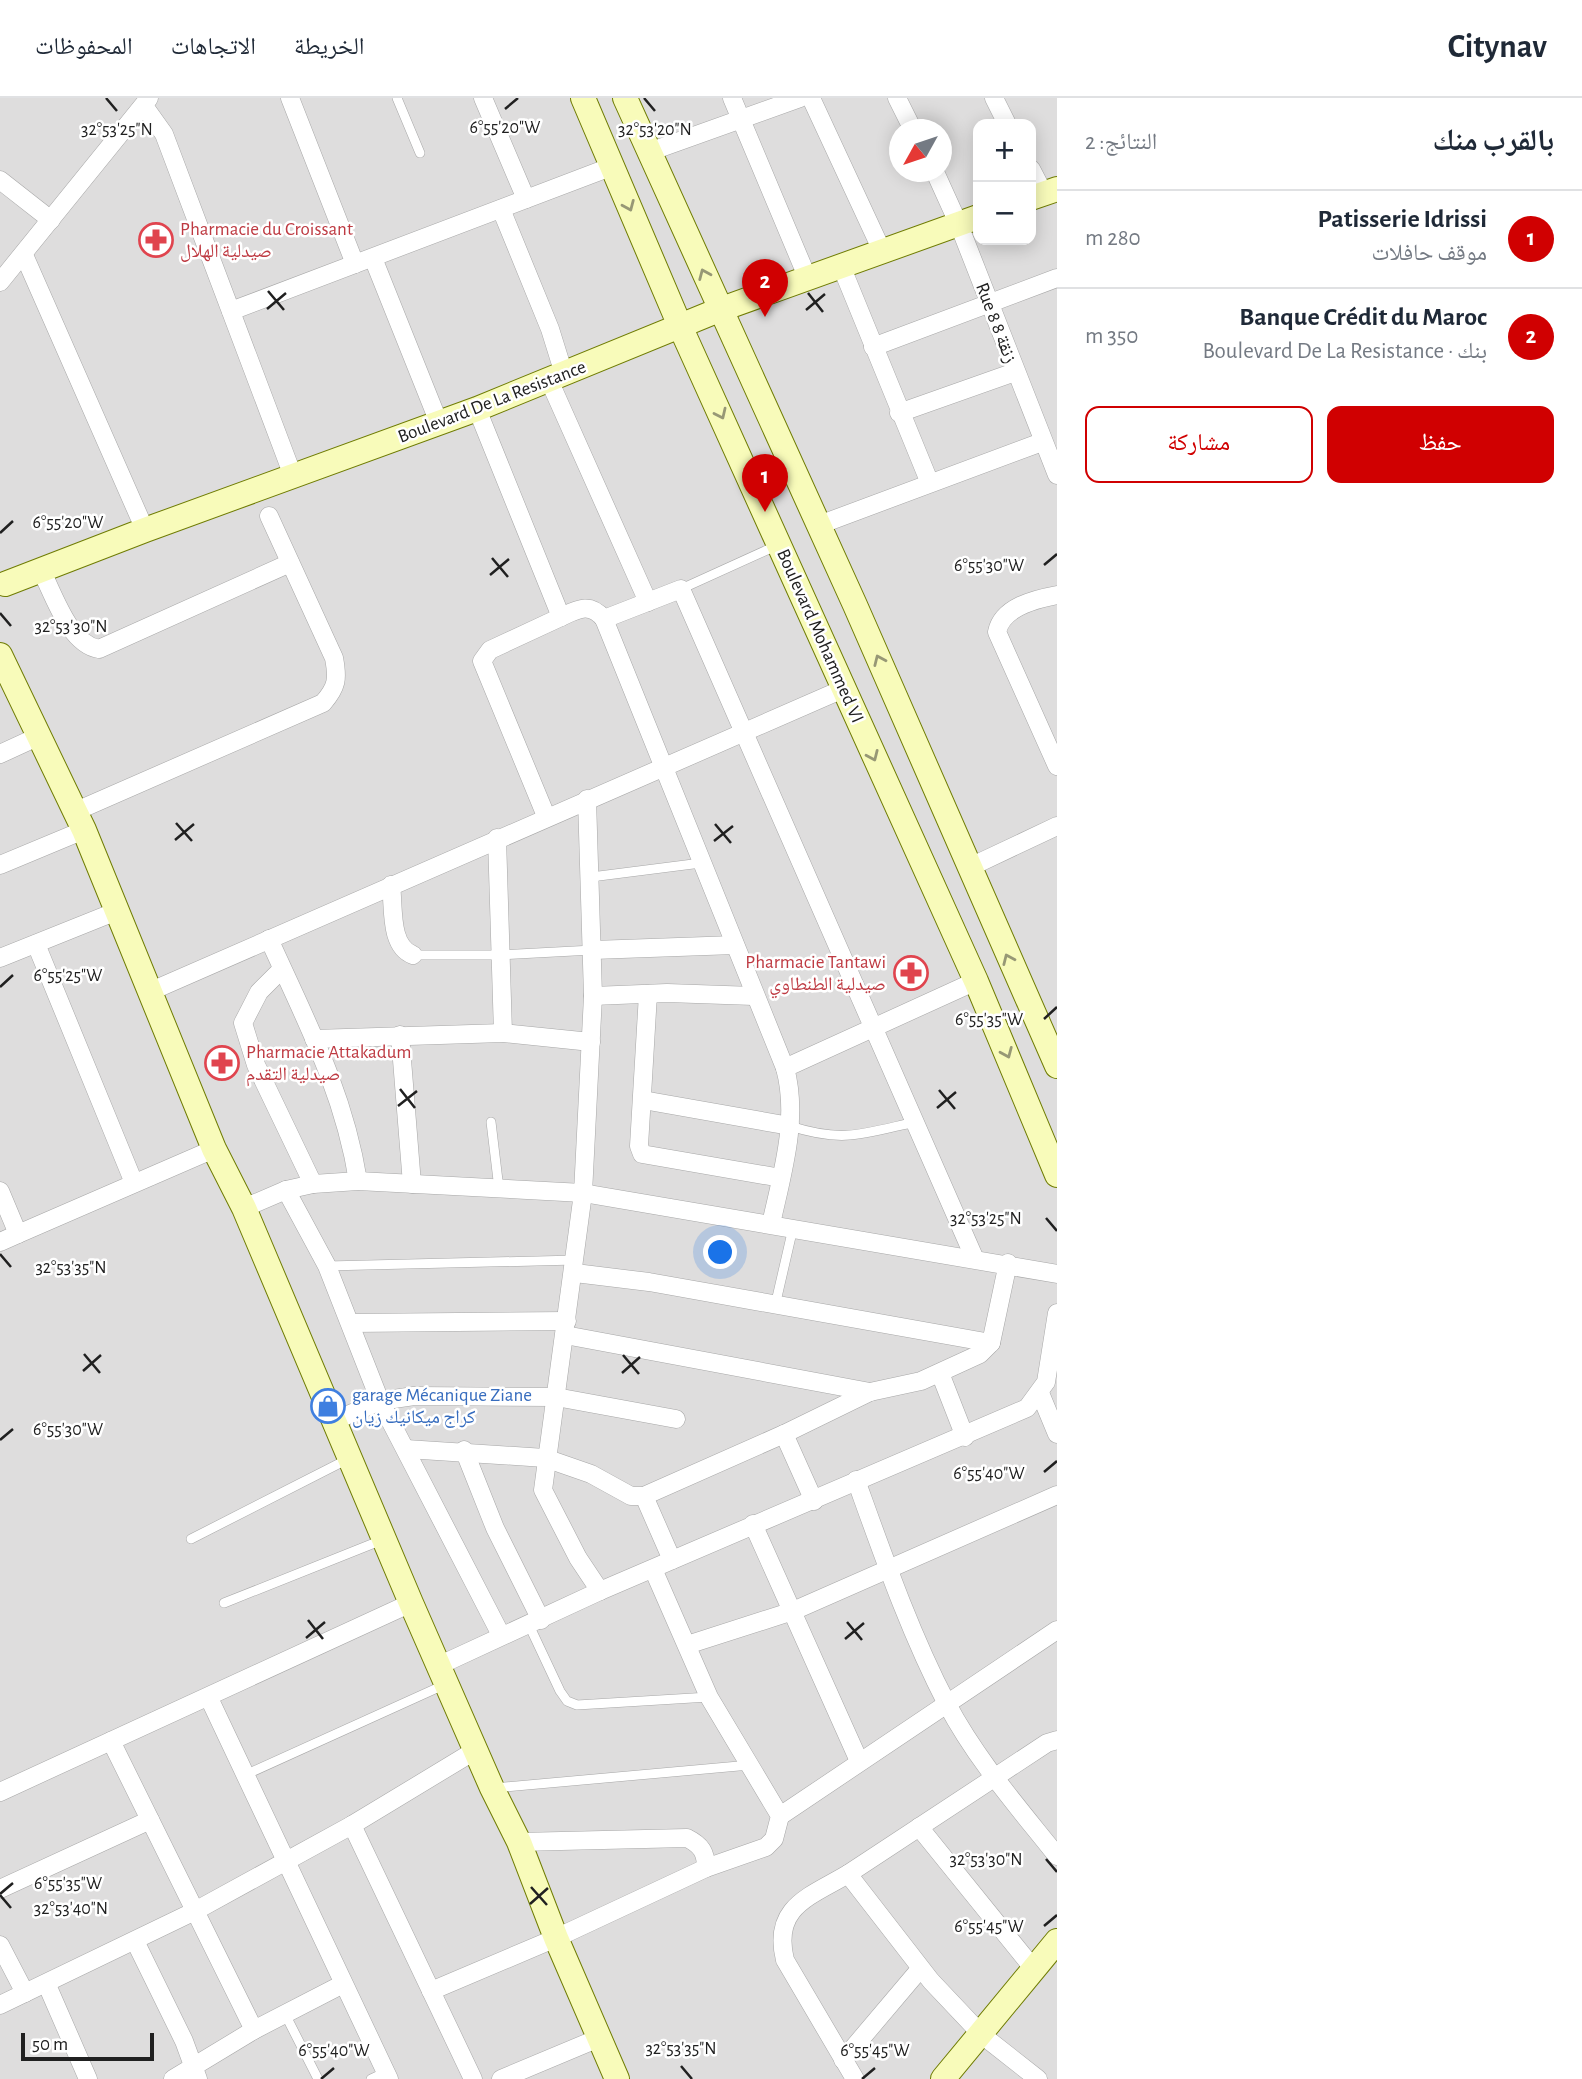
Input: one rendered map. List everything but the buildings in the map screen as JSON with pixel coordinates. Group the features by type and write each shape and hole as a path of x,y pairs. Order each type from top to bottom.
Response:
{"street":[{"path":"290,98 355,264"},
{"path":"483,98 526,199"},
{"name":"Boulevard Mohammed VI","path":"583,98 680,326 976,981 1057,1175"},
{"path":"625,98 719,310 819,525 1057,1066"},
{"path":"732,98 808,279"},
{"path":"649,152 800,98"},
{"path":"811,98 883,254"},
{"path":"897,98 908,119"},
{"path":"993,98 1004,119"},
{"path":"0,282 146,102 164,134 293,476"},
{"path":"231,311 612,166"},
{"path":"0,180 51,220"},
{"name":"Rue 8 8 زنقة","path":"942,182 969,221 989,304 1057,475"},
{"path":"501,209 550,329 557,377 648,602"},
{"name":"Boulevard De La Resistance","path":"2,587 145,530 439,423 719,310 883,254 969,221"},
{"path":"24,255 145,530"},
{"path":"373,258 439,423"},
{"path":"842,268 899,414 929,481"},
{"path":"873,347 1057,278"},
{"path":"899,414 1015,372"},
{"path":"477,408 561,617"},
{"path":"819,525 929,481 1042,442"},
{"path":"0,865 79,821 323,703 334,690 338,678 334,658 269,516"},
{"path":"41,570 75,634 84,644 99,649 290,563"},
{"path":"604,619 681,589 828,930 875,1029 974,1257"},
{"path":"1057,595 1010,612 1003,618 997,632 1057,766"},
{"path":"546,816 482,660 490,650 501,643 585,608 598,612 604,619 785,1068 789,1089 790,1126 771,1224"},
{"path":"1,660 79,821 214,1149 244,1208 411,1603 492,1788 519,1842 556,1938 617,2079"},
{"path":"149,992 546,816 745,734 843,689"},
{"path":"0,754 37,737"},
{"path":"587,799 593,996 583,1193 575,1266 545,1458 543,1490 578,1558 600,1591"},
{"path":"968,868 1057,826"},
{"path":"497,838 503,1033"},
{"path":"391,885 397,941 403,951 413,955"},
{"path":"0,958 117,911"},
{"path":"269,939 336,1087 351,1139 358,1181"},
{"path":"36,944 134,1183"},
{"path":"593,950 735,945"},
{"path":"282,969 259,992 243,1023 256,1065 313,1184"},
{"path":"785,1068 976,981"},
{"path":"648,994 639,1146 645,1156 781,1178"},
{"path":"593,996 754,996"},
{"path":"314,1038 503,1033 591,1042"},
{"path":"400,1035 412,1184"},
{"path":"643,1100 790,1126"},
{"path":"0,1242 214,1149"},
{"path":"244,1208 286,1190 313,1184 358,1181 583,1193 974,1257 1057,1274"},
{"path":"286,1190 327,1266 380,1401 501,1635"},
{"path":"0,1191 18,1234"},
{"path":"406,1449 464,1450 545,1458 591,1474 631,1496 644,1496 784,1434 870,1392 907,1385 972,1359 991,1343 1008,1263"},
{"path":"575,1266 775,1306 991,1343"},
{"path":"444,1674 501,1635 535,1623 600,1591 752,1524 814,1501 856,1480 965,1437 1027,1408 1040,1394 1049,1369 1057,1313"},
{"path":"351,1323 566,1328 870,1392"},
{"path":"940,1373 965,1437"},
{"path":"1040,1394 1057,1434"},
{"path":"334,1421 380,1401 414,1396 556,1397 676,1419"},
{"path":"784,1434 814,1501"},
{"path":"464,1450 535,1623"},
{"path":"856,1480 889,1570 947,1704 994,1778 1057,1856"},
{"path":"687,1646 793,1611 1057,1494"},
{"path":"644,1496 672,1560"},
{"path":"752,1524 859,1762"},
{"path":"653,1569 709,1697 780,1816"},
{"path":"0,1792 411,1603"},
{"path":"431,1992 556,1938 706,1868 766,1847 774,1839 780,1816 1057,1630"},
{"path":"209,1698 286,1859 382,2077"},
{"path":"855,2079 785,1960 781,1930 787,1915 799,1904 1047,1743 1057,1740"},
{"path":"111,1741 254,2030"},
{"path":"0,2005 47,1985 195,1911 352,1825 476,1749"},
{"path":"0,1889 150,1820"},
{"path":"352,1825 473,2079"},
{"path":"919,1827 1033,1968"},
{"path":"519,1842 687,1838 699,1844 706,1856 706,1868"},
{"path":"848,1874 920,1969 982,2035 1038,2079"},
{"path":"135,1941 184,2041 195,2074"},
{"path":"943,2079 1057,1941"},
{"path":"0,1945 25,1993"},
{"path":"843,2060 920,1969"},
{"path":"173,2079 195,2074 254,2030 343,1984"},
{"path":"47,1985 88,2079"},
{"path":"502,2079 600,2038"}],"lane":[{"path":"397,98 420,153"},
{"path":"681,589 779,544"},
{"path":"591,877 645,873 701,863"},
{"path":"413,955 500,955 593,950"},
{"path":"491,1122 499,1189"},
{"path":"790,1126 827,1137 843,1137 915,1122"},
{"path":"775,1306 793,1228"},
{"path":"327,1266 575,1266"},
{"path":"191,1539 350,1458"},
{"path":"224,1603 384,1539"},
{"path":"535,1623 566,1701 577,1705 709,1697"},
{"path":"246,1775 444,1674"},
{"path":"492,1788 750,1765"},
{"path":"285,2014 318,2079"}],"shaded area":[{"path":"0,98 1057,98 1057,2079 0,2079"}],"place":[{"name":"Pharmacie du Croissant صيدلية الهلال","path":"156,240"},
{"name":"Banque Crédit du Maroc","path":"765,317"},
{"name":"Patisserie Idrissi","path":"765,512"},
{"name":"Pharmacie Tantawi صيدلية الطنطاوي","path":"911,973"},
{"name":"Pharmacie Attakadum صيدلية التقدم","path":"222,1063"},
{"name":"garage Mécanique Ziane كراج ميكانيك زيان","path":"328,1406"}]}
